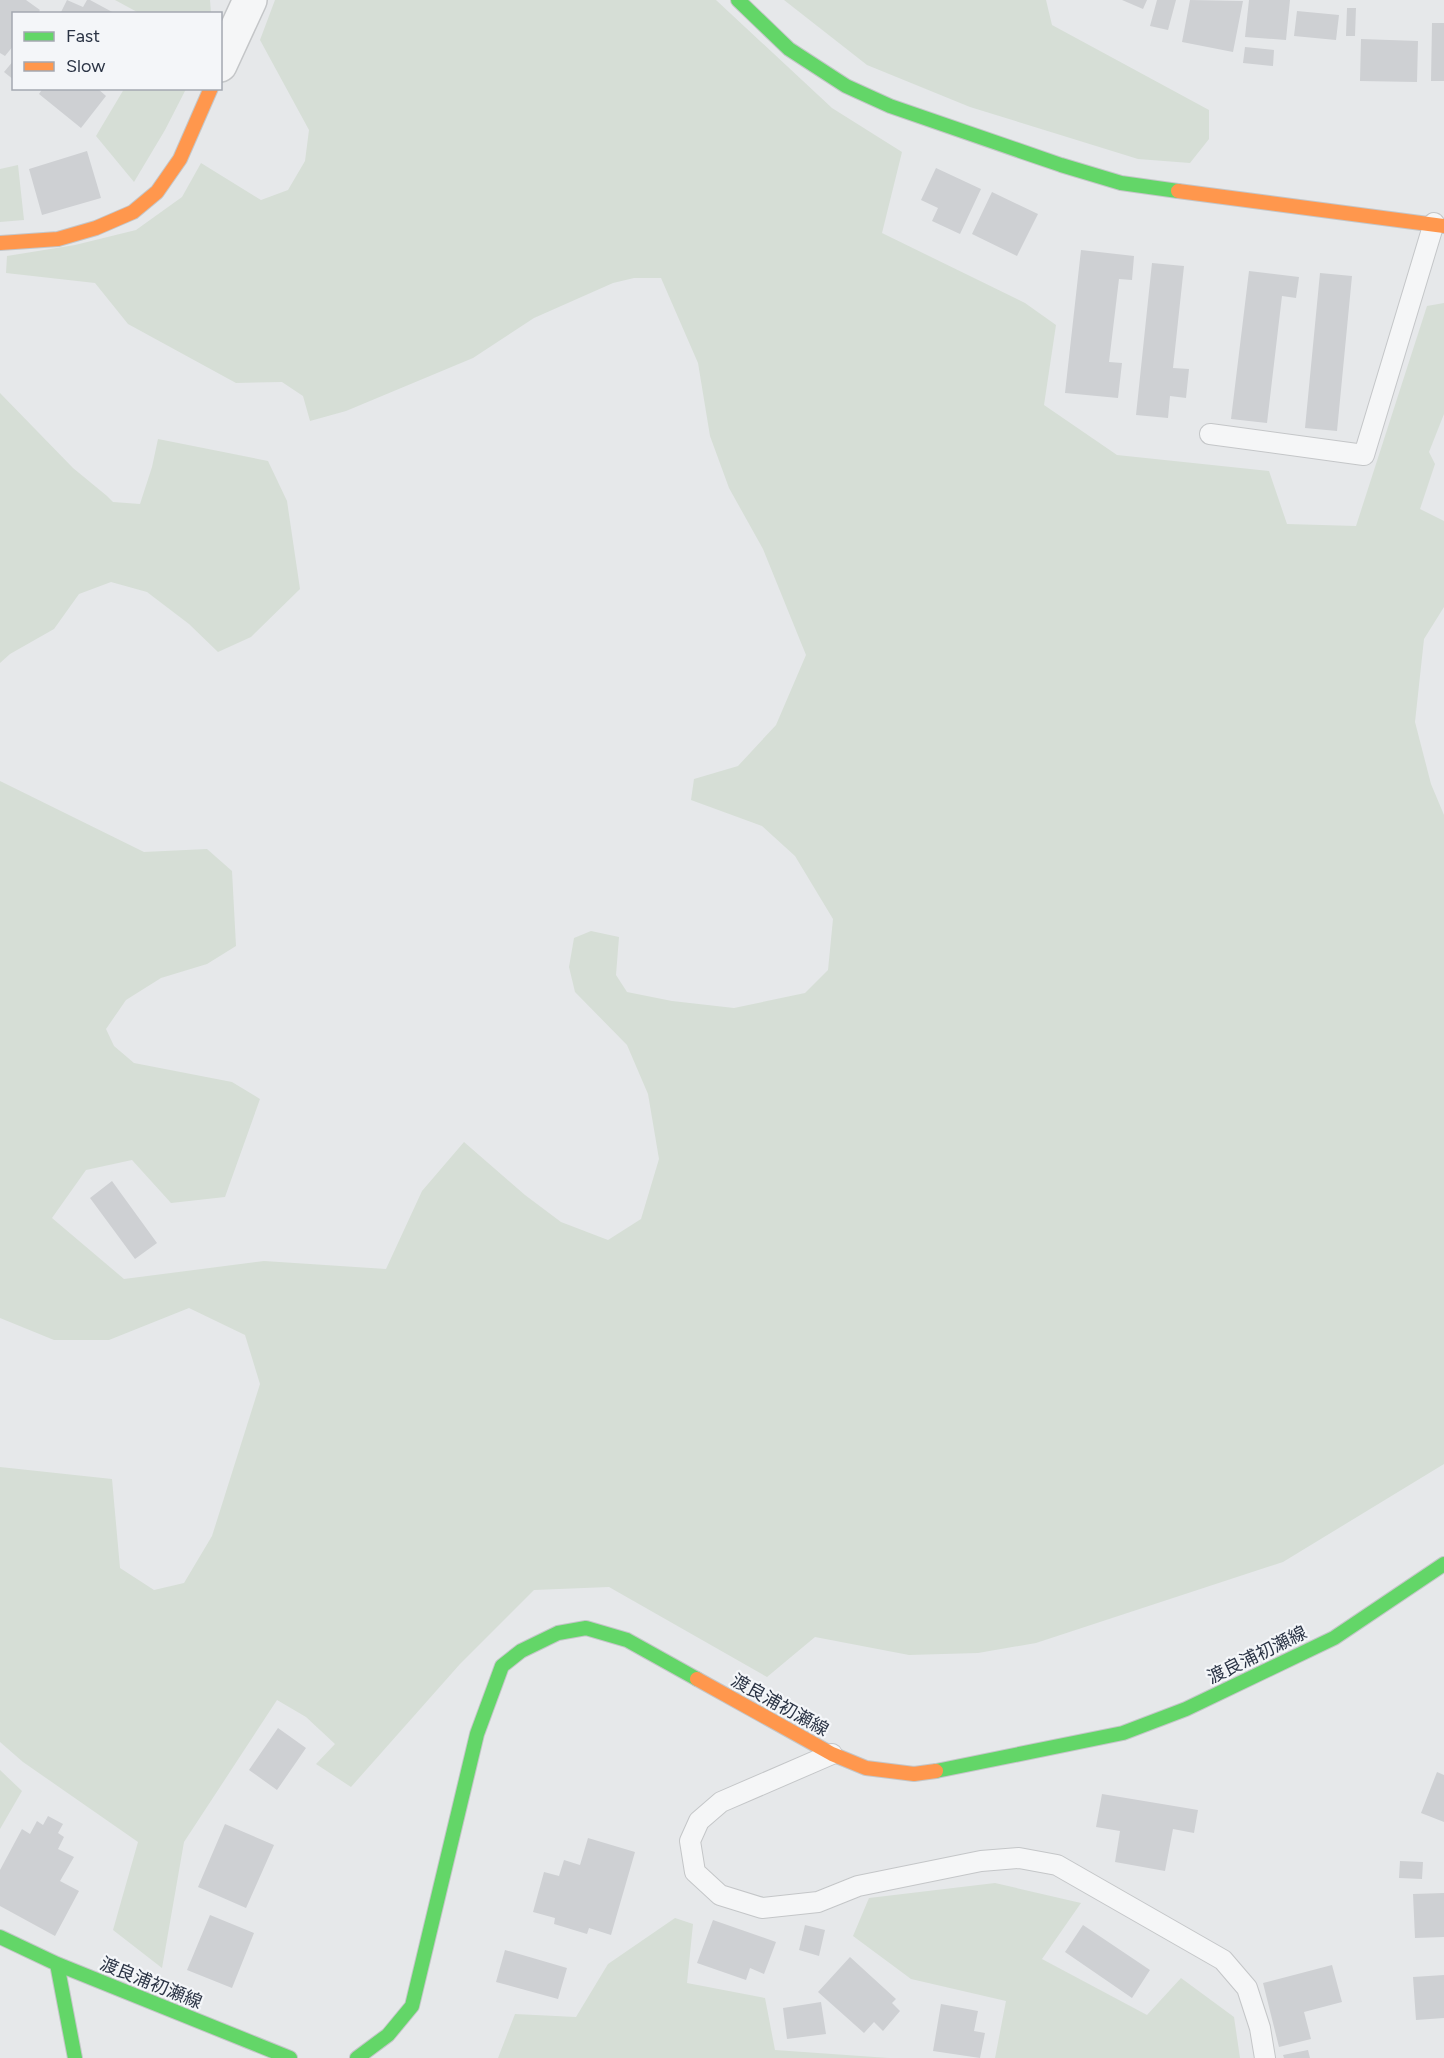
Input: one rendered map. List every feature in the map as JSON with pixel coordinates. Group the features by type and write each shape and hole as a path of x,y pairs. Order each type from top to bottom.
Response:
{"main road":[{"path":"738,0 789,49 846,86 890,106 1061,165 1120,183 1439,225"},
{"path":"0,243 58,239 96,228 133,212 157,192 180,159 209,90"},
{"name":"渡良浦初瀬線","path":"357,2058 376,2047 394,2030 412,2006 477,1734 502,1666 521,1651 558,1633 586,1628 627,1640 832,1754 866,1768 914,1774 951,1769 1123,1733 1186,1709 1334,1638 1444,1564"},
{"name":"渡良浦初瀬線","path":"0,1937 57,1964 290,2058"},
{"path":"57,1964 75,2058"}],"street":[{"path":"222,61 250,0"}],"lane":[{"path":"1210,434 1364,455 1439,225"},
{"path":"832,1754 721,1802 699,1821 690,1840 695,1872 720,1895 762,1908 818,1902 858,1886 981,1860 1019,1858 1057,1864 1223,1960 1247,1988 1260,2028 1265,2058"}],"shaded area":[{"path":"115,0 210,0 211,12 137,12"},
{"path":"275,0 716,0 832,108 902,152 882,233 1025,303 1056,325 1044,405 1117,455 1269,471 1287,524 1356,526 1427,306 1444,303 1444,414 1429,452 1435,464 1420,509 1444,521 1444,607 1424,639 1415,722 1431,784 1444,815 1444,1464 1283,1562 1036,1643 978,1653 909,1655 815,1637 767,1677 609,1587 534,1590 460,1664 351,1787 316,1764 335,1744 306,1717 277,1700 184,1842 162,1968 113,1930 138,1842 23,1762 0,1742 0,1467 112,1479 120,1568 154,1590 184,1583 212,1536 260,1384 245,1335 189,1308 109,1340 54,1340 0,1318 0,781 144,852 207,849 232,871 236,946 207,964 161,978 126,1000 106,1029 114,1046 134,1063 232,1082 260,1099 225,1197 171,1203 132,1160 86,1170 52,1218 124,1279 264,1261 386,1269 422,1191 464,1142 525,1195 561,1222 608,1240 641,1219 659,1159 648,1094 627,1045 575,992 569,967 574,938 591,931 619,937 616,975 627,992 672,1001 734,1008 805,993 828,970 833,919 795,856 762,826 691,800 694,779 738,766 776,725 806,655 763,549 729,488 710,436 698,363 661,278 634,278 613,283 534,318 473,358 346,411 310,421 303,396 282,382 236,383 128,324 95,283 6,273 7,256 75,245 136,230 182,197 201,163 261,200 288,190 305,161 309,130 260,40"},
{"path":"784,0 1046,0 1052,25 1209,110 1209,139 1190,163 1138,159 970,107 867,65"},
{"path":"123,90 185,90 134,182 96,136"},
{"path":"18,165 24,220 0,222 0,169"},
{"path":"0,393 73,468 113,502 140,504 158,439 268,461 287,501 300,589 251,637 218,652 189,624 147,592 111,582 79,594 54,629 10,654 0,663"},
{"path":"0,1770 22,1791 0,1829"},
{"path":"995,1883 1081,1903 1042,1959 1147,2015 1181,1978 1234,2017 1240,2058 995,2058 1006,2001 911,1979 853,1936 869,1898"},
{"path":"675,1918 693,1924 687,1983 765,1998 775,2050 889,2058 498,2058 515,2014 576,2017 608,1964"}],"building":[{"path":"0,0 26,0 40,10 38,12 12,12 12,47 5,56 0,53"},
{"path":"67,0 83,7 87,0 90,0 112,12 61,12"},
{"path":"1122,0 1147,0 1143,9"},
{"path":"1157,0 1176,0 1168,30 1150,26"},
{"path":"1190,0 1243,1 1233,52 1182,42"},
{"path":"1249,0 1290,0 1286,40 1245,37"},
{"path":"1347,8 1356,8 1355,36 1346,36"},
{"path":"1297,11 1339,15 1336,40 1294,36"},
{"path":"1432,23 1444,23 1444,81 1431,81"},
{"path":"1361,39 1418,41 1417,82 1360,81"},
{"path":"1245,47 1274,50 1273,66 1243,63"},
{"path":"12,62 12,78 4,72"},
{"path":"42,90 99,90 106,96 81,128 39,94"},
{"path":"87,151 101,198 42,215 29,169"},
{"path":"936,168 981,189 960,234 932,221 938,208 921,200"},
{"path":"992,192 1038,214 1017,256 972,234"},
{"path":"1081,250 1134,256 1132,280 1119,279 1109,362 1122,363 1118,398 1065,393"},
{"path":"1152,263 1184,266 1173,368 1189,369 1186,398 1170,396 1168,418 1136,415"},
{"path":"1249,271 1299,277 1296,298 1282,296 1267,423 1231,419"},
{"path":"1320,273 1352,276 1337,431 1305,428"},
{"path":"112,1181 157,1243 135,1259 90,1198"},
{"path":"278,1728 306,1748 277,1790 249,1770"},
{"path":"1437,1772 1444,1775 1444,1822 1421,1813"},
{"path":"1102,1794 1198,1810 1194,1833 1173,1829 1165,1871 1115,1862 1120,1831 1096,1827"},
{"path":"48,1816 63,1824 58,1833 64,1837 58,1849 74,1857 60,1881 79,1891 55,1936 0,1906 0,1870 22,1829 30,1834 37,1821 43,1825"},
{"path":"225,1824 274,1845 246,1908 198,1887"},
{"path":"588,1838 635,1852 611,1935 589,1928 587,1934 554,1924 555,1918 533,1912 544,1872 559,1876 564,1860 580,1865"},
{"path":"1400,1861 1423,1862 1422,1879 1399,1878"},
{"path":"1444,1893 1444,1937 1415,1938 1413,1894"},
{"path":"210,1915 254,1933 232,1988 187,1970"},
{"path":"713,1920 776,1942 764,1974 750,1968 746,1980 697,1963"},
{"path":"805,1925 825,1930 819,1956 799,1950"},
{"path":"1083,1925 1150,1970 1132,1998 1065,1952"},
{"path":"505,1950 567,1968 558,1999 496,1982"},
{"path":"850,1957 896,1999 892,2003 900,2011 883,2031 874,2022 864,2033 818,1992"},
{"path":"1332,1965 1342,2002 1304,2012 1311,2039 1279,2047 1263,1983"},
{"path":"1444,1975 1444,2018 1416,2020 1413,1977"},
{"path":"821,2002 826,2034 787,2039 783,2008"},
{"path":"941,2004 978,2011 974,2031 985,2033 980,2058 933,2051"},
{"path":"1308,2050 1310,2058 1284,2058 1283,2055"}],"traffic: fast":[{"path":"738,0 789,49 846,86 890,106 1061,165 1121,183 1178,191"},
{"path":"936,1771 1123,1733 1186,1709 1334,1638 1444,1564"},
{"path":"357,2058 388,2035 412,2006 477,1734 502,1666 521,1651 558,1633 586,1628 627,1640 697,1679"},
{"path":"0,1937 57,1964 290,2058"},
{"path":"57,1964 75,2058"}],"traffic: slow":[{"path":"0,243 58,239 96,228 133,212 157,192 180,159 210,90"},
{"path":"1178,191 1444,226"},
{"path":"697,1679 832,1754 866,1768 914,1774 936,1771"}]}
